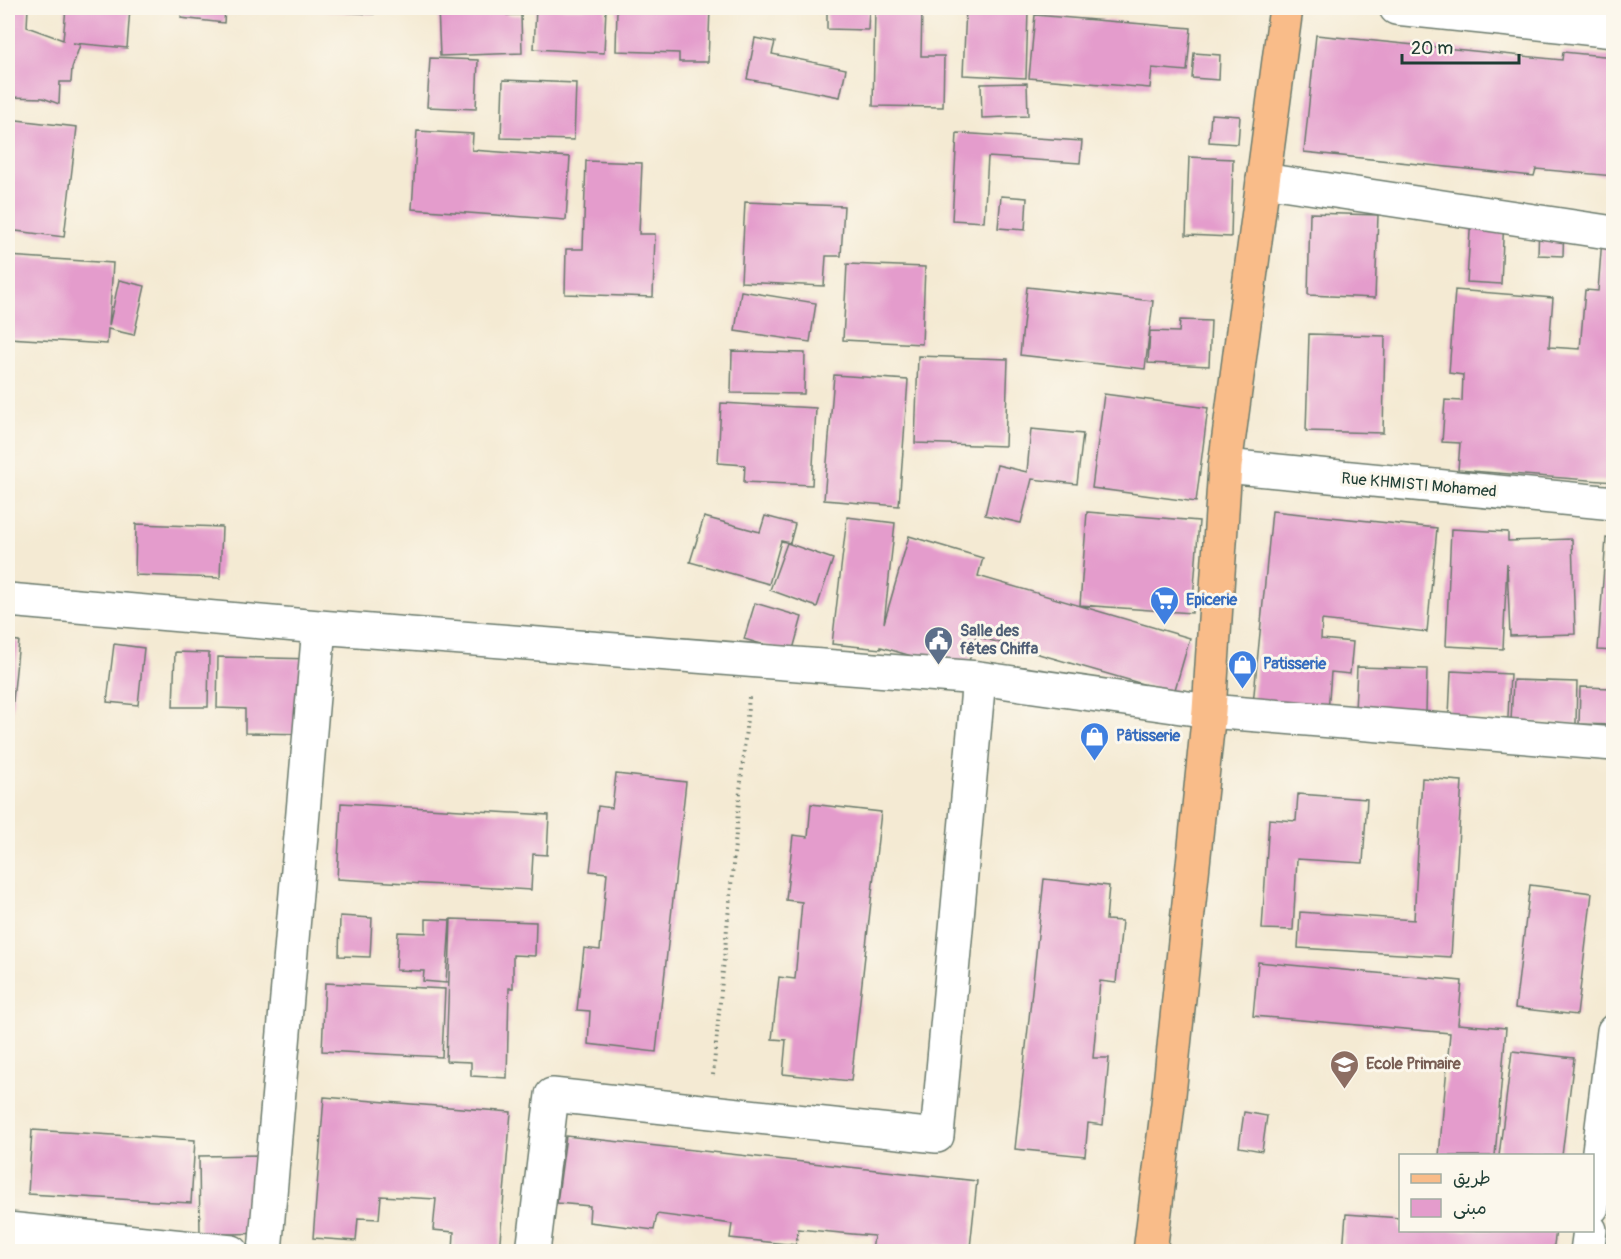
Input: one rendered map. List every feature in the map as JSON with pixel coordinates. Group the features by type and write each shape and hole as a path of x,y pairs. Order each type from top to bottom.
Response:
{"main road":[{"path":"1150,1251 1168,1104 1209,711 1225,466 1286,8"}],"street":[{"path":"1396,8 1614,31"},
{"path":"1263,180 1614,233"},
{"name":"Rue KHMISTI Mohamed","path":"1225,466 1614,503"},
{"path":"8,600 319,627 590,658 753,660 979,678 1209,711 1614,744"},
{"path":"265,1251 319,627"},
{"path":"533,1251 552,1095 938,1136 979,678"},
{"path":"1594,1200 1614,1031"},
{"path":"8,1229 232,1251"},
{"path":"1587,1251 1590,1232"}],"path":[{"path":"710,1112 753,660"}],"building":[{"path":"8,8 28,8 27,27 63,40 66,8 130,8 127,48 73,43 80,45 72,68 71,82 60,82 59,104 43,98 8,97"},
{"path":"182,8 225,8 224,23 181,18"},
{"path":"291,8 375,8 374,14"},
{"path":"438,8 507,8 507,15 521,15 522,53 440,56"},
{"path":"536,8 606,8 604,53 534,49"},
{"path":"617,8 710,8 708,62 679,62 679,53 616,51"},
{"path":"827,8 869,8 868,30 827,29"},
{"path":"875,8 922,10 921,56 944,56 943,107 873,106"},
{"path":"966,8 1028,10 1026,78 963,75"},
{"path":"1035,15 1191,28 1187,71 1152,68 1150,88 1029,78"},
{"path":"1316,35 1562,60 1563,52 1614,57 1614,176 1536,169 1534,176 1304,152"},
{"path":"755,38 775,42 772,54 846,69 840,97 747,79"},
{"path":"1194,53 1220,55 1219,80 1192,78"},
{"path":"430,58 478,60 476,109 427,107"},
{"path":"503,80 576,83 574,140 501,138"},
{"path":"1027,83 1028,116 982,118 981,84"},
{"path":"1211,114 1240,116 1238,144 1209,142"},
{"path":"8,119 77,127 64,237 8,230"},
{"path":"417,131 473,134 472,150 570,157 566,220 412,209"},
{"path":"957,133 1082,141 1080,163 988,157 984,222 952,220"},
{"path":"1189,157 1233,159 1231,237 1186,235"},
{"path":"586,161 642,163 639,234 655,234 653,297 565,294 566,249 583,249"},
{"path":"1001,196 1027,198 1025,230 998,228"},
{"path":"745,202 844,206 841,256 826,256 824,286 741,282"},
{"path":"1310,213 1378,215 1375,298 1308,295"},
{"path":"1471,215 1504,217 1501,284 1467,282"},
{"path":"1539,223 1564,224 1563,256 1538,255"},
{"path":"1602,238 1614,239 1614,482 1458,470 1460,443 1442,442 1445,400 1462,401 1463,375 1449,373 1455,290 1553,298 1549,347 1580,349 1585,290 1598,291"},
{"path":"8,256 113,263 109,326 119,280 145,286 134,335 108,329 107,344 8,338"},
{"path":"847,264 925,267 922,344 843,340"},
{"path":"1027,287 1153,301 1145,369 1020,355"},
{"path":"741,291 816,303 810,342 735,331"},
{"path":"1180,320 1211,321 1209,366 1148,363 1150,331 1179,332"},
{"path":"1309,334 1385,336 1383,433 1306,431"},
{"path":"732,351 805,353 804,394 731,393"},
{"path":"918,356 1008,359 1005,446 915,443"},
{"path":"834,375 908,380 899,506 824,500"},
{"path":"1104,394 1208,408 1196,502 1092,488"},
{"path":"721,403 816,408 812,485 744,482 745,465 718,463"},
{"path":"1031,429 1083,434 1077,484 1032,479 1021,523 985,515 997,465 1027,472"},
{"path":"1272,511 1437,528 1427,632 1322,620 1321,639 1353,642 1350,674 1331,672 1328,712 1253,704"},
{"path":"1087,512 1199,521 1192,613 1080,605"},
{"path":"765,516 795,524 790,543 781,541 769,584 690,562 704,517 760,532"},
{"path":"847,517 895,523 884,623 909,536 983,558 978,576 1190,638 1174,693 976,636 966,672 881,647 881,649 832,644"},
{"path":"136,524 222,527 220,578 135,575"},
{"path":"1451,529 1508,532 1508,541 1572,539 1575,634 1510,636 1507,563 1503,649 1446,646"},
{"path":"1606,538 1614,539 1614,651 1598,650"},
{"path":"787,543 833,559 817,607 770,590"},
{"path":"755,603 802,617 792,653 744,639"},
{"path":"8,640 19,641 9,740 8,740"},
{"path":"114,644 144,648 138,705 107,702"},
{"path":"175,652 209,653 208,707 173,707"},
{"path":"218,657 315,659 313,734 245,733 245,709 217,708"},
{"path":"1357,667 1427,669 1426,713 1355,711"},
{"path":"1451,671 1510,674 1508,718 1449,716"},
{"path":"1513,680 1577,682 1576,724 1511,721"},
{"path":"1580,687 1614,688 1614,725 1579,724"},
{"path":"616,774 686,782 656,1052 588,1044 590,1011 577,1010 584,948 600,950 607,873 590,871 598,806 612,808"},
{"path":"1422,778 1462,781 1451,957 1298,948 1300,912 1414,920"},
{"path":"1298,794 1367,799 1363,863 1297,859 1293,930 1262,929 1269,819 1296,821"},
{"path":"341,803 549,815 547,855 533,854 531,890 337,879"},
{"path":"811,804 881,812 851,1081 783,1074 786,1040 772,1039 779,977 795,979 802,902 786,900 793,835 808,837"},
{"path":"1044,879 1109,886 1106,920 1122,921 1116,983 1100,981 1093,1058 1109,1058 1103,1125 1088,1123 1085,1156 1015,1149"},
{"path":"1530,885 1592,893 1577,1015 1515,1008"},
{"path":"340,916 372,918 370,957 339,956"},
{"path":"426,919 450,920 446,983 423,981 424,971 396,970 398,932 426,933"},
{"path":"451,919 536,922 535,956 513,955 513,988 509,988 507,1078 471,1076 471,1062 446,1061"},
{"path":"1258,962 1462,981 1458,1024 1506,1028 1495,1154 1439,1154 1450,1033 1253,1016"},
{"path":"325,983 445,989 442,1057 322,1051"},
{"path":"1512,1051 1574,1058 1562,1154 1499,1154"},
{"path":"324,1097 511,1112 499,1252 453,1252 454,1232 433,1230 436,1199 381,1196 379,1219 358,1218 356,1241 313,1238"},
{"path":"1244,1112 1267,1116 1262,1151 1239,1147"},
{"path":"32,1130 195,1140 191,1203 28,1194"},
{"path":"566,1136 977,1181 970,1248 936,1245 935,1252 872,1252 874,1236 798,1229 796,1245 730,1238 732,1224 657,1214 654,1230 589,1222 590,1206 557,1203"},
{"path":"266,1155 267,1233 200,1235 199,1156"},
{"path":"1346,1214 1399,1218 1399,1232 1556,1232 1553,1252 1343,1252"}],"place":[{"name":"Epicerie","path":"1165,626"},
{"name":"Salle des fêtes Chiffa","path":"939,666"},
{"name":"Patisserie","path":"1242,690"},
{"name":"Pâtisserie","path":"1095,762"},
{"name":"Ecole Primaire","path":"1345,1090"}]}
